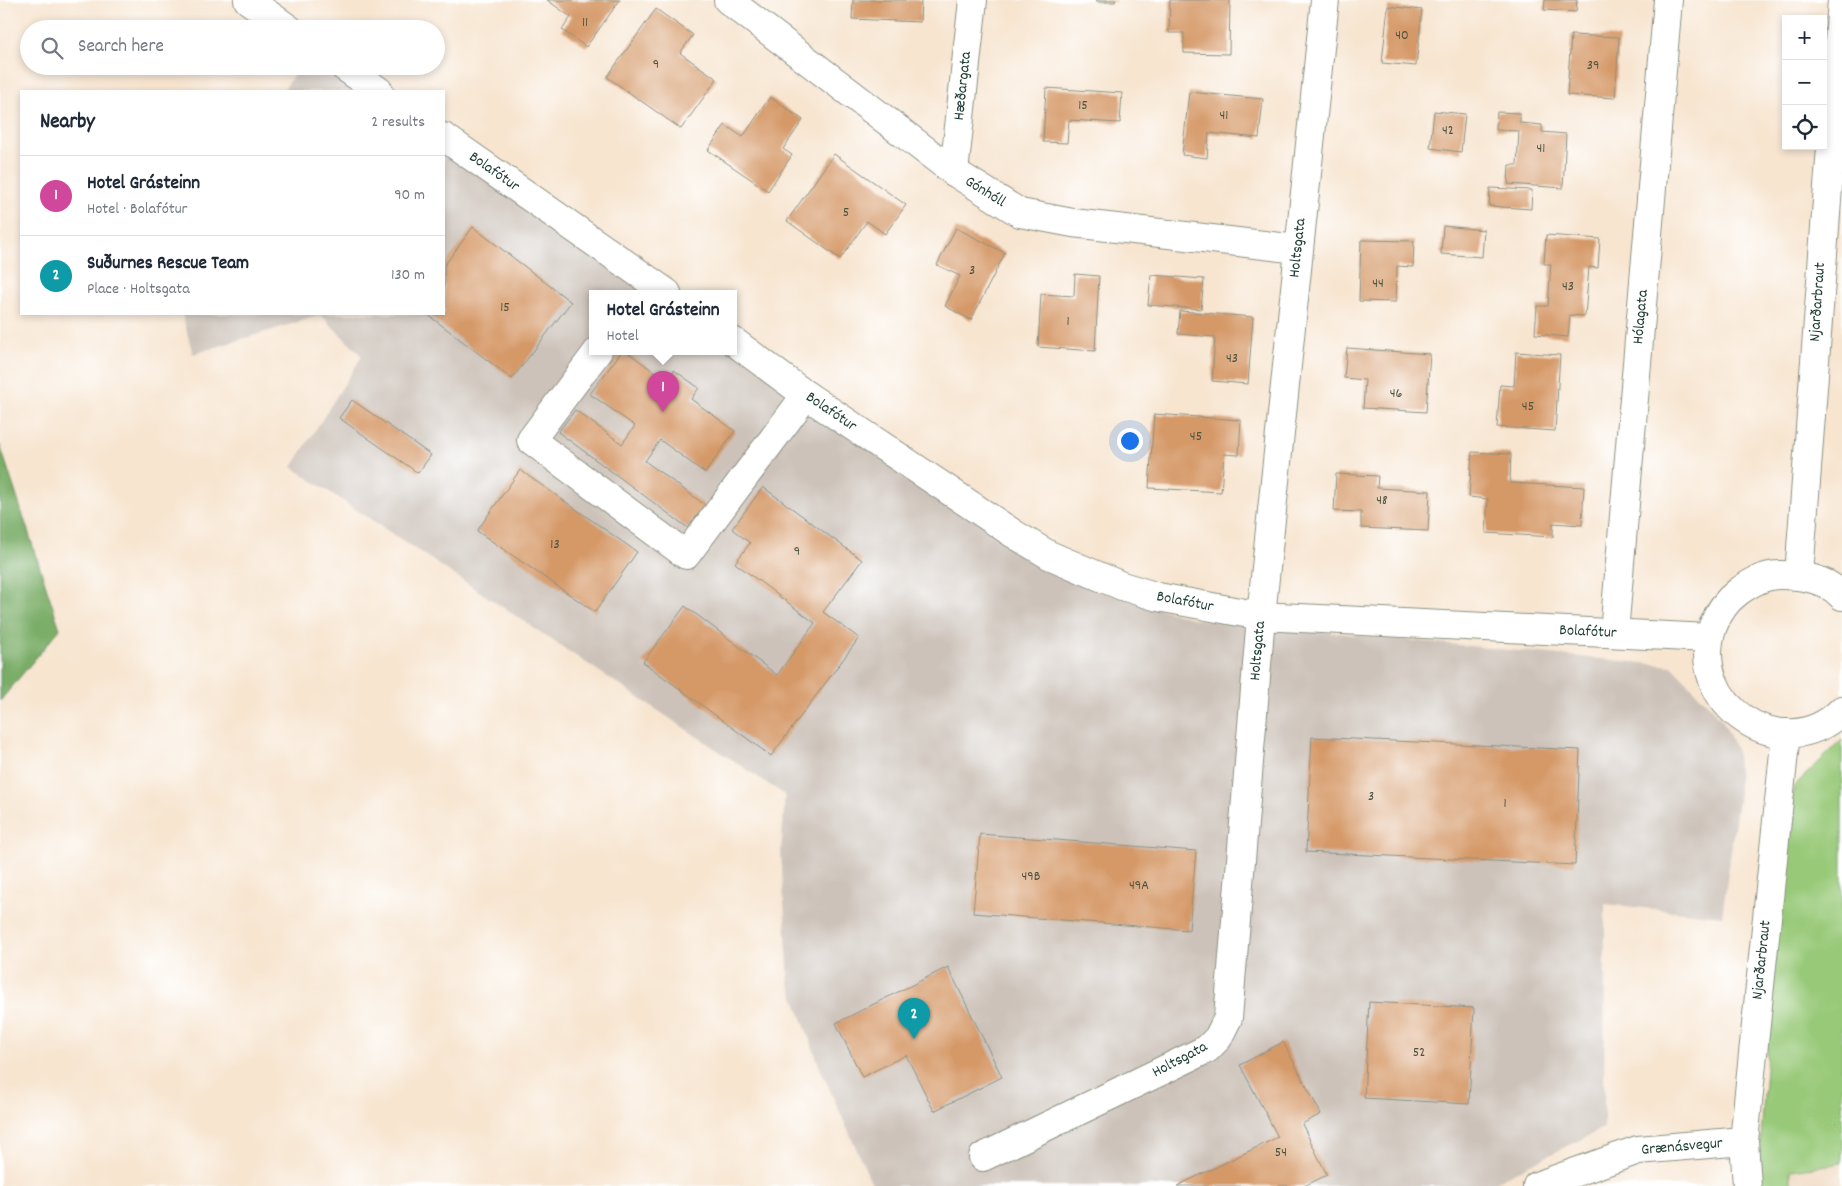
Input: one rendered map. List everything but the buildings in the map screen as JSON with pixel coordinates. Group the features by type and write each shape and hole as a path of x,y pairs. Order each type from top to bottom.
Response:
{"street":[{"path":"248,0 276,20"},
{"name":"Gónhóll","path":"728,0 954,172 1020,213 1073,223 1298,249"},
{"name":"Hæðargata","path":"954,172 973,0"},
{"name":"Holtsgata","path":"983,1157 1207,1049 1218,1038 1228,1018 1260,616 1325,0"},
{"name":"Hólagata","path":"1614,633 1668,0"},
{"name":"Njarðarbraut","path":"1799,575 1842,0"},
{"path":"356,75 378,90"},
{"name":"Bolafótur","path":"445,138 653,289"},
{"name":"Bolafótur","path":"737,344 806,395 976,511 1048,555 1085,572 1158,597 1260,616 1709,638"},
{"path":"595,355 531,440 686,555 806,395"},
{"path":"1842,596 1820,581 1799,575 1775,575 1752,582 1732,596 1717,615 1709,638 1708,661 1714,684 1725,704 1743,720 1764,729 1786,733 1812,729 1834,718 1842,710"},
{"name":"Njarðarbraut","path":"1747,1186 1744,1142 1786,733"},
{"name":"Grænásvegur","path":"1537,1186 1638,1150 1744,1142"}],"shaded area":[{"path":"293,75 342,75 365,90 284,90"},
{"path":"445,144 663,290 589,290 589,355 737,354 1096,590 1195,619 1672,666 1723,721 1737,752 1739,792 1722,916 1605,904 1604,1128 1487,1186 873,1186 821,1070 789,983 781,853 785,795 292,467 362,356 321,315 445,315"},
{"path":"182,315 321,315 193,354"},
{"path":"1842,1163 1842,1186 1791,1186 1791,1170"}],"green space":[{"path":"0,445 60,629 0,701"},
{"path":"1842,740 1842,1163 1791,1170 1791,1186 1762,1186 1760,1153 1771,996 1794,786"}],"place":[{"name":"Hotel Grásteinn","path":"663,412"},
{"name":"Suðurnes Rescue Team","path":"914,1039"}]}
